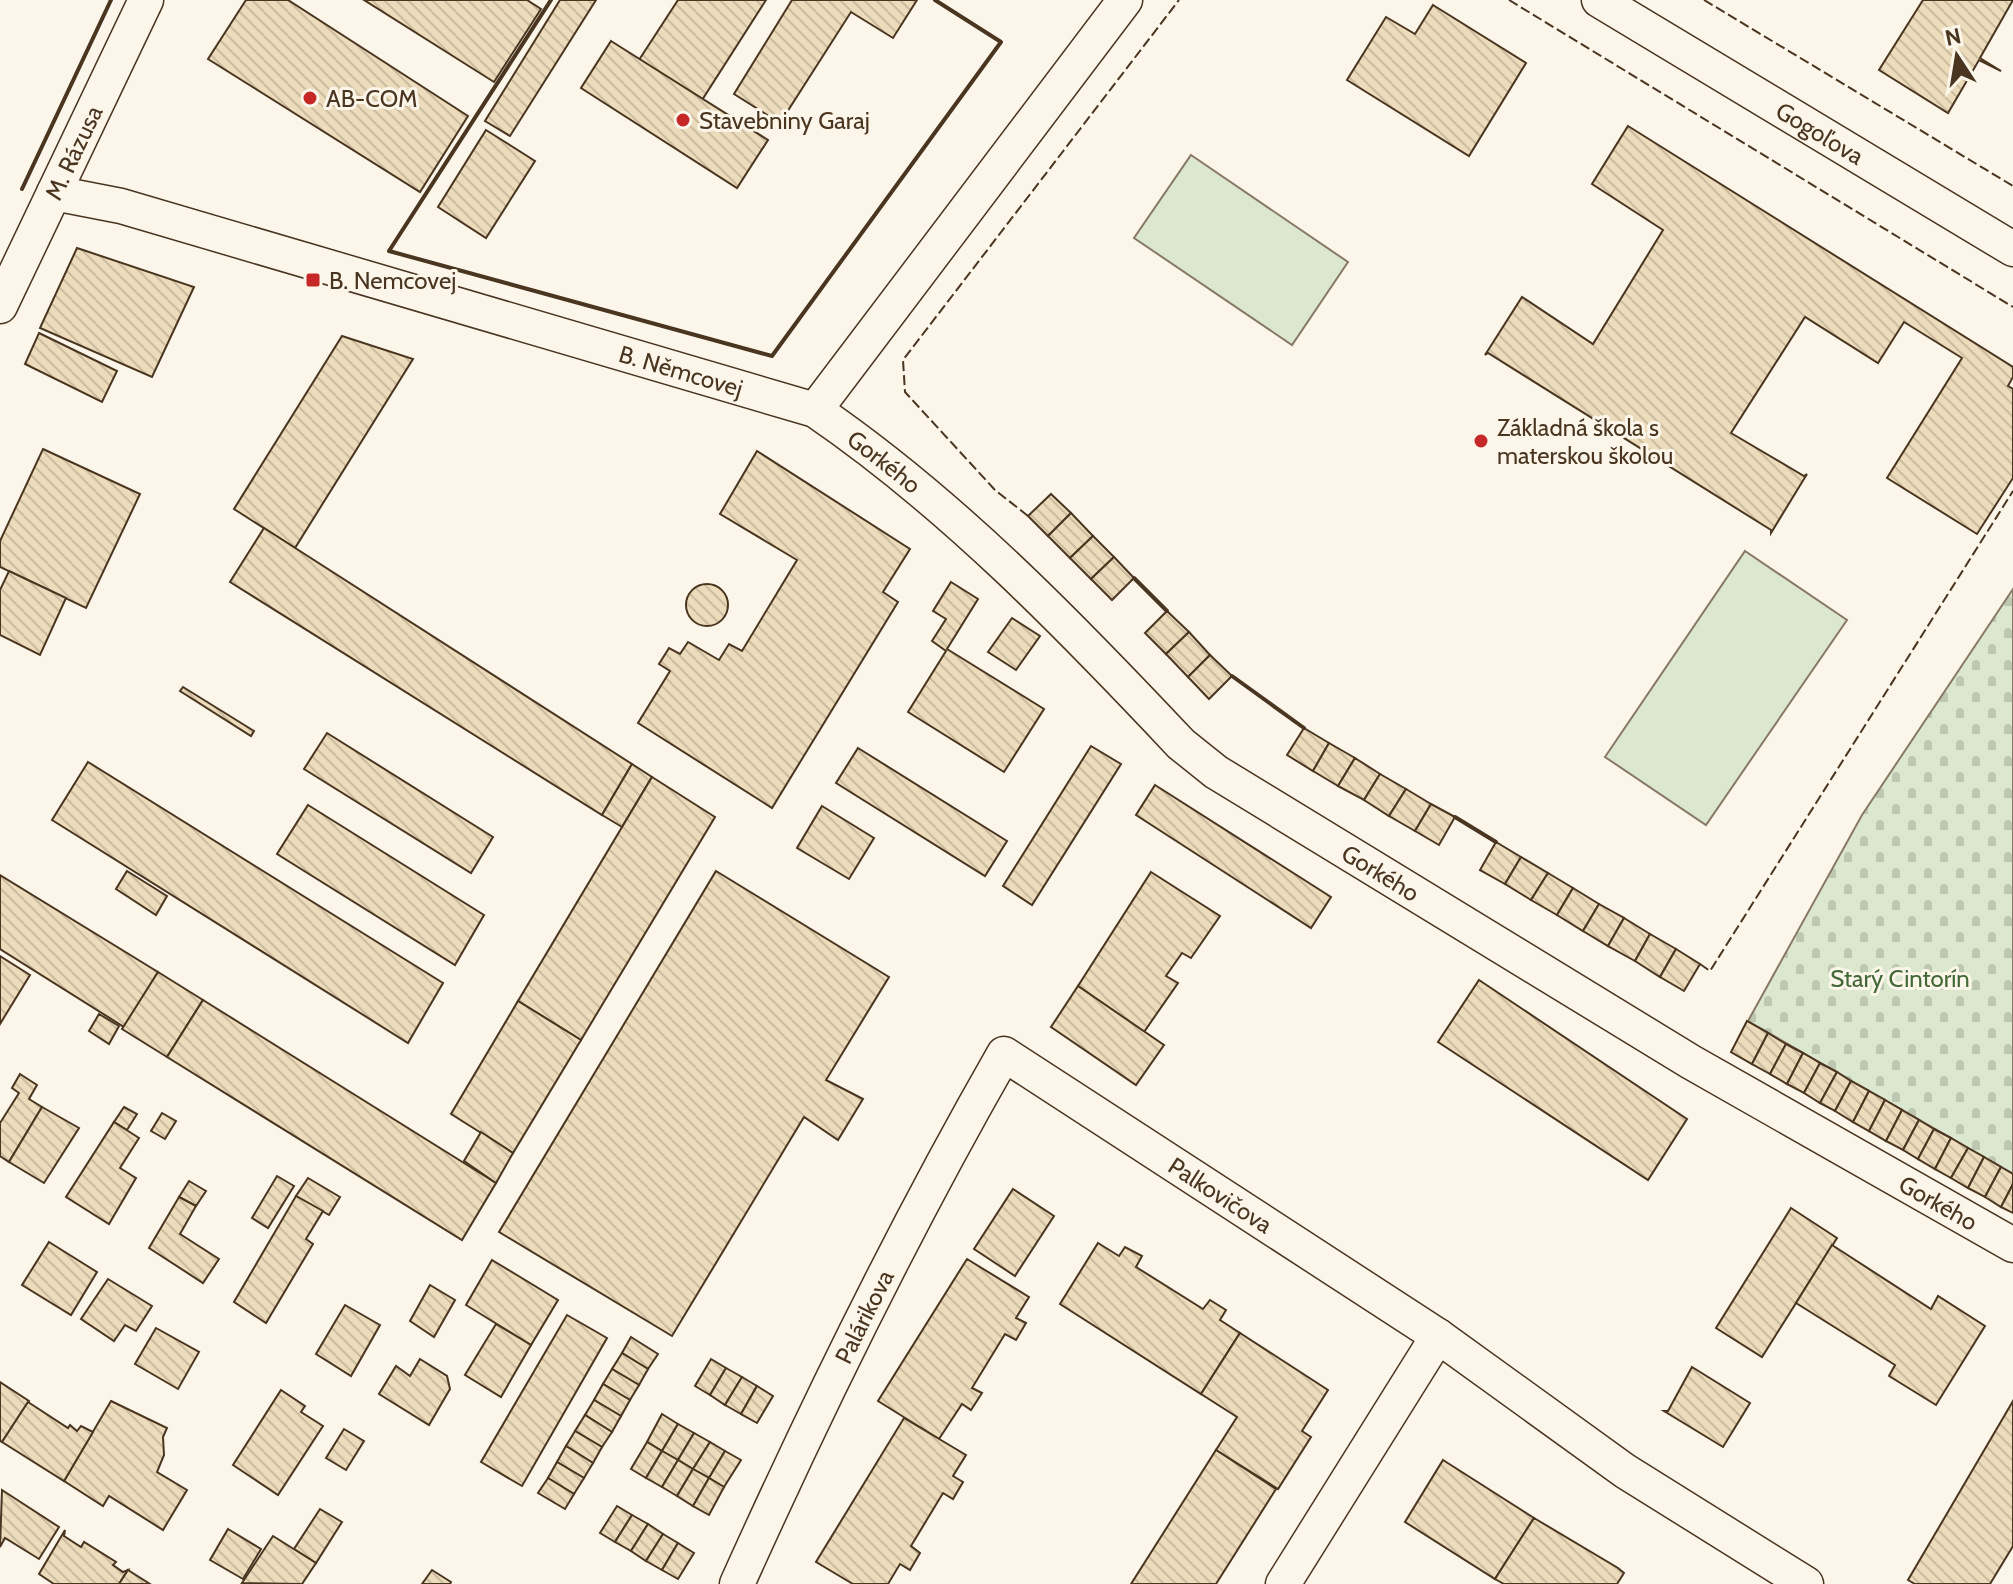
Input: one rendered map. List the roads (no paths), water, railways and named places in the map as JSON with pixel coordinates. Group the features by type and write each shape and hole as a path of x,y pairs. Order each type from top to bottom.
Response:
{"street":[{"name":"M. Rázusa","path":"0,306 146,0"},
{"path":"815,410 1125,0"},
{"name":"Gogoľova","path":"1622,6 2013,249"},
{"name":"B. Němcovej","path":"54,193 121,206 815,410"},
{"name":"Gorkého","path":"815,410 882,456 993,555 1181,744 1216,772 1691,1062 2013,1245"},
{"name":"Palkovičova","path":"1004,1054 1438,1336 1625,1471 1806,1584"},
{"name":"Palárikova","path":"737,1584 792,1463 959,1133 1004,1054"},
{"path":"1283,1584 1438,1336"}],"place":[{"name":"AB-COM","path":"310,98"},
{"name":"Stavebniny Garaj","path":"683,120"},
{"name":"B. Nemcovej","path":"313,280"},
{"name":"Základná škola s materskou školou","path":"1481,441"}],"park label":[{"name":"Starý Cintorín","path":"1900,978"}]}
